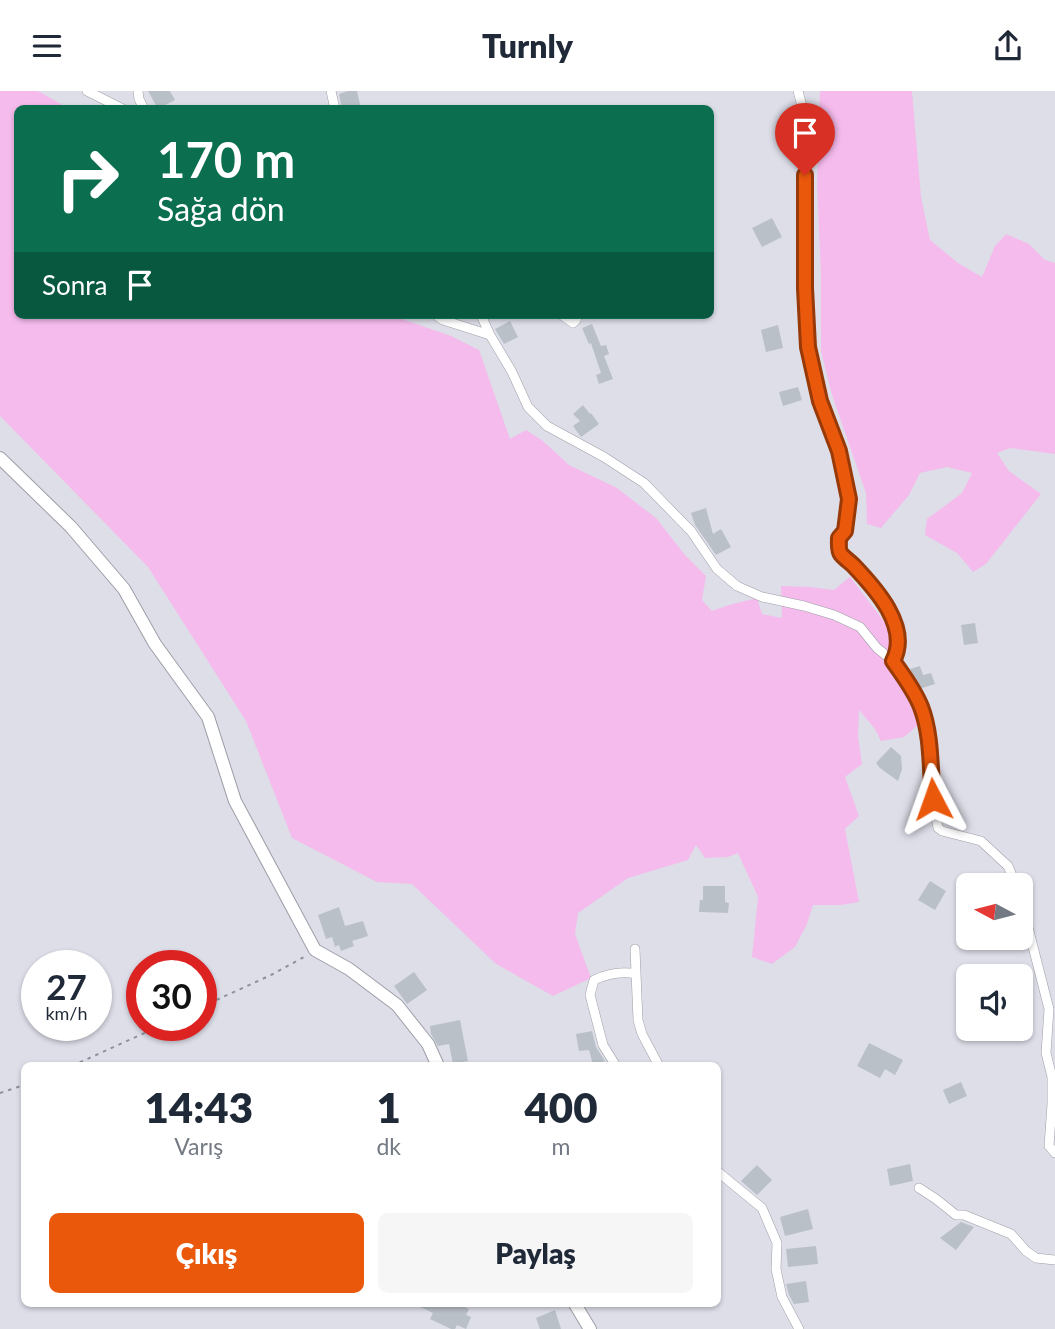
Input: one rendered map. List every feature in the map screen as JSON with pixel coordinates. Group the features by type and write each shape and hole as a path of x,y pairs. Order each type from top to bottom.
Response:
{"street":[{"path":"87,91 115,105"},
{"path":"798,91 805,117 805,288 808,347 820,401 839,451 849,499 845,531 839,538 839,550 879,593 893,619 898,639 898,651 893,661"},
{"path":"442,319 490,335"},
{"path":"483,319 528,407 547,426 604,457 644,483 691,531 717,569 737,586 762,597 834,615 860,627 877,648 893,661 921,707 928,738 938,828 981,841 1009,866 1012,873"},
{"path":"0,458 71,527 124,589 155,644 208,717 235,801 315,950 349,969 397,1005 428,1044 436,1062"},
{"path":"1033,947 1049,1009 1046,1053 1052,1077 1049,1146 1055,1153"},
{"path":"635,949 638,1020 657,1062"},
{"path":"614,1062 603,1045 590,995 594,979 626,972 636,974"},
{"path":"721,1174 762,1208 777,1243 776,1269 782,1297 799,1329"},
{"path":"919,1188 956,1215 964,1215 1011,1234 1036,1258 1055,1260"},
{"path":"577,1307 590,1329"}],"path":[{"path":"217,1000 271,975 315,950"},
{"path":"81,1062 127,1041"},
{"path":"0,1093 21,1086"}],"shaded area":[{"path":"0,91 38,91 63,105 14,105 14,319 402,319 451,336 479,350 510,439 526,430 543,441 569,465 617,488 656,518 685,555 706,576 702,600 712,611 757,598 762,614 782,618 781,586 834,590 850,577 889,628 895,648 885,659 894,670 919,724 904,737 881,741 859,710 858,736 862,764 845,777 859,816 845,829 859,902 813,905 795,947 772,964 752,957 758,897 738,853 728,857 705,858 696,845 688,860 628,878 578,913 575,934 591,978 553,996 496,964 412,884 377,882 292,838 246,721 148,567 0,416"},
{"path":"820,91 912,91 921,197 930,240 958,263 982,277 995,246 1006,234 1029,244 1045,260 1055,263 1055,454 1010,448 997,453 1009,471 1041,494 986,564 973,572 957,553 925,535 927,519 962,493 972,473 947,467 920,473 909,495 881,528 867,524 866,493 832,395 821,351 817,184"}],"building":[{"path":"148,91 170,91 175,100 166,105 156,105"},
{"path":"357,91 360,105 341,105 339,94"},
{"path":"772,218 782,237 762,247 752,228"},
{"path":"510,321 518,337 504,344 495,329"},
{"path":"592,324 601,346 606,345 609,354 604,356 613,379 599,384 596,375 601,373 591,343 589,344 582,328"},
{"path":"778,325 783,348 766,352 761,330"},
{"path":"798,387 802,400 783,406 779,392"},
{"path":"583,405 599,424 581,437 573,426 580,421 573,414"},
{"path":"706,508 713,534 721,529 731,547 716,555 695,525 691,513"},
{"path":"975,623 978,643 964,645 961,625"},
{"path":"920,666 923,675 931,673 935,684 919,689 910,669"},
{"path":"891,747 901,756 902,769 898,781 876,763"},
{"path":"930,881 946,891 935,910 918,900"},
{"path":"703,886 725,886 728,913 699,912 700,900 703,900"},
{"path":"339,907 345,926 363,921 368,936 352,941 354,946 341,951 339,945 335,947 332,937 326,939 318,915"},
{"path":"414,972 427,990 407,1004 394,986"},
{"path":"460,1020 468,1061 453,1062 449,1044 438,1046 430,1026"},
{"path":"592,1031 596,1047 605,1061 592,1062 589,1050 579,1051 576,1034"},
{"path":"869,1043 903,1060 895,1075 885,1069 880,1078 857,1066"},
{"path":"961,1082 967,1096 949,1104 943,1090"},
{"path":"910,1164 913,1181 890,1186 887,1169"},
{"path":"757,1165 772,1180 757,1195 741,1181"},
{"path":"808,1209 813,1229 785,1236 780,1217"},
{"path":"961,1222 974,1227 956,1250 940,1238"},
{"path":"816,1246 818,1264 788,1267 786,1249"},
{"path":"806,1281 809,1302 794,1304 786,1284"},
{"path":"420,1307 465,1307 469,1309 466,1315 471,1317 466,1329 457,1325 455,1329 451,1329 430,1319 433,1313"},
{"path":"555,1310 561,1329 540,1329 536,1318"}],"route":[{"path":"805,175 808,347 820,401 839,451 849,499 845,531 839,538 839,550 879,593 893,619 898,651 893,661 921,707 928,738 933,799"}]}
